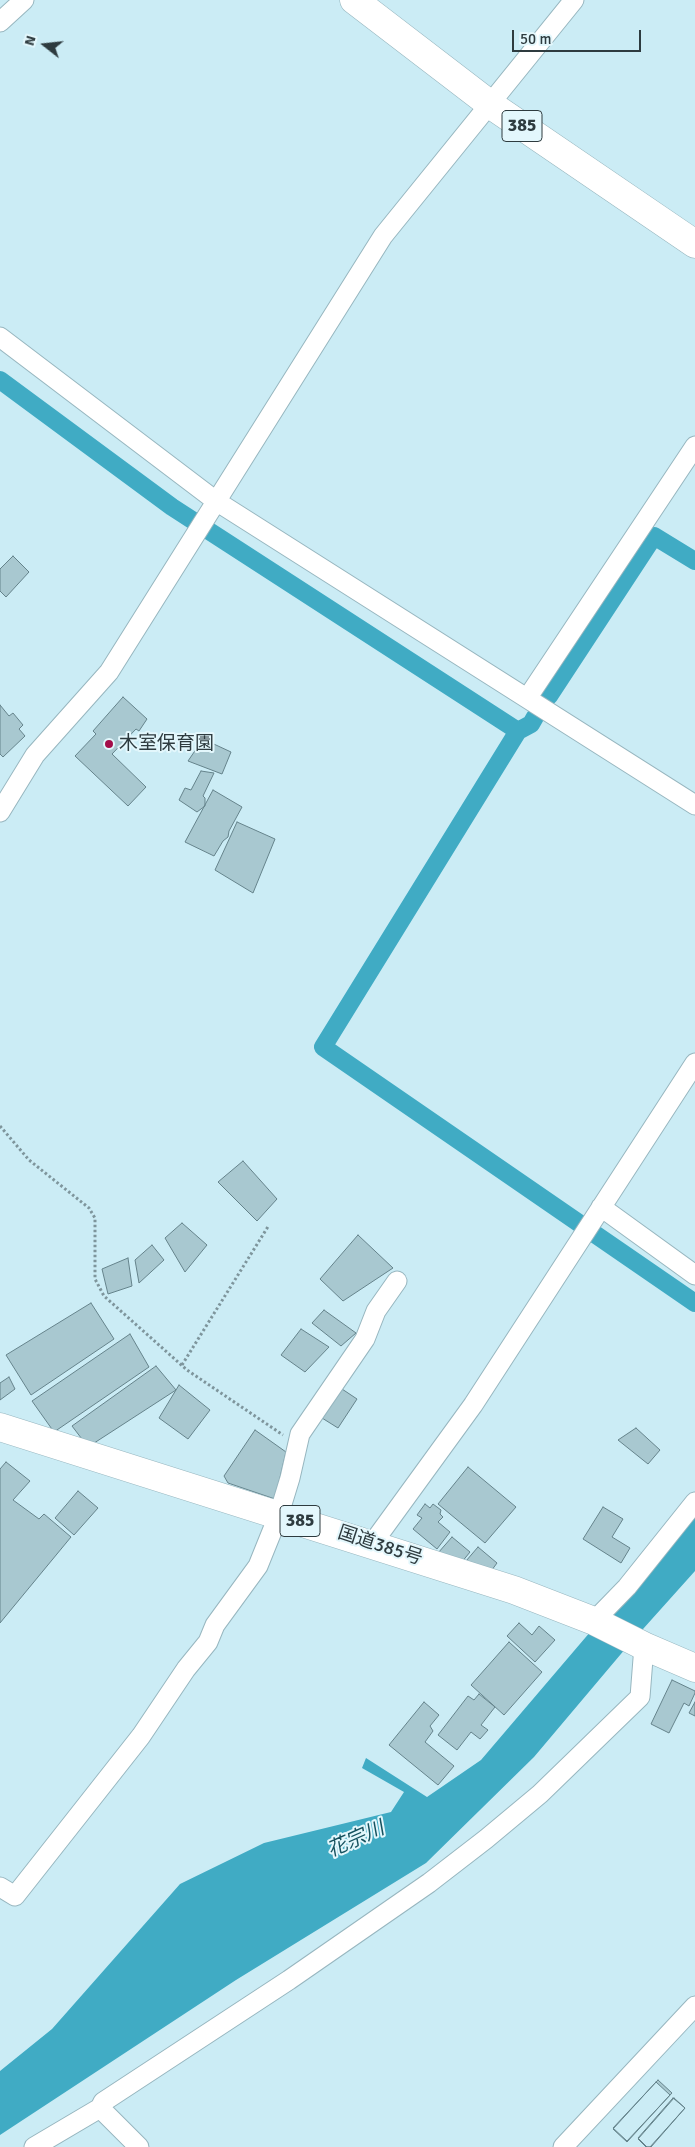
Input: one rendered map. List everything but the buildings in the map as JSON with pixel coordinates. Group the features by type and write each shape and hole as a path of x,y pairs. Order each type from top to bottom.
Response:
{"highway":[{"name":"385","path":"354,0 491,105 695,244"},
{"name":"国道385号","path":"0,1427 514,1590 595,1621 640,1644 695,1668"}],"street":[{"path":"0,22 24,0"},
{"path":"0,812 35,755 109,672 383,236 491,105 574,0"},
{"path":"0,337 211,509 528,697 695,804"},
{"path":"528,697 695,446"},
{"path":"372,1544 473,1405 695,1063"},
{"path":"598,1210 695,1275"},
{"path":"0,1888 15,1896 141,1736 186,1669 208,1642 214,1625 258,1566 279,1514 290,1478 296,1443 300,1434 365,1339 376,1312 397,1281"},
{"path":"595,1621 627,1587 695,1502"},
{"path":"34,2147 100,2108 103,2102 289,1980 429,1883 540,1794 640,1698 640,1644"},
{"path":"563,2147 695,2006"},
{"path":"100,2108 139,2147"}],"path":[{"path":"0,1126 29,1160 88,1208 95,1218 97,1230 95,1279 104,1296 182,1365 258,1420 296,1443"},
{"path":"182,1365 269,1225"}],"water":[{"name":"花宗川","path":"695,1509 695,1571 626,1648 534,1757 426,1863 236,1980 0,2135 0,2071 52,2029 180,1884 264,1843 391,1812 404,1792 362,1768 366,1758 427,1797 481,1760"}],"waterway":[{"path":"0,380 172,507 518,731 323,1047 695,1303"},
{"path":"549,696 654,536 695,561"},
{"path":"518,731 531,724 535,717"}],"place":[{"name":"木室保育園","path":"109,744"}]}
